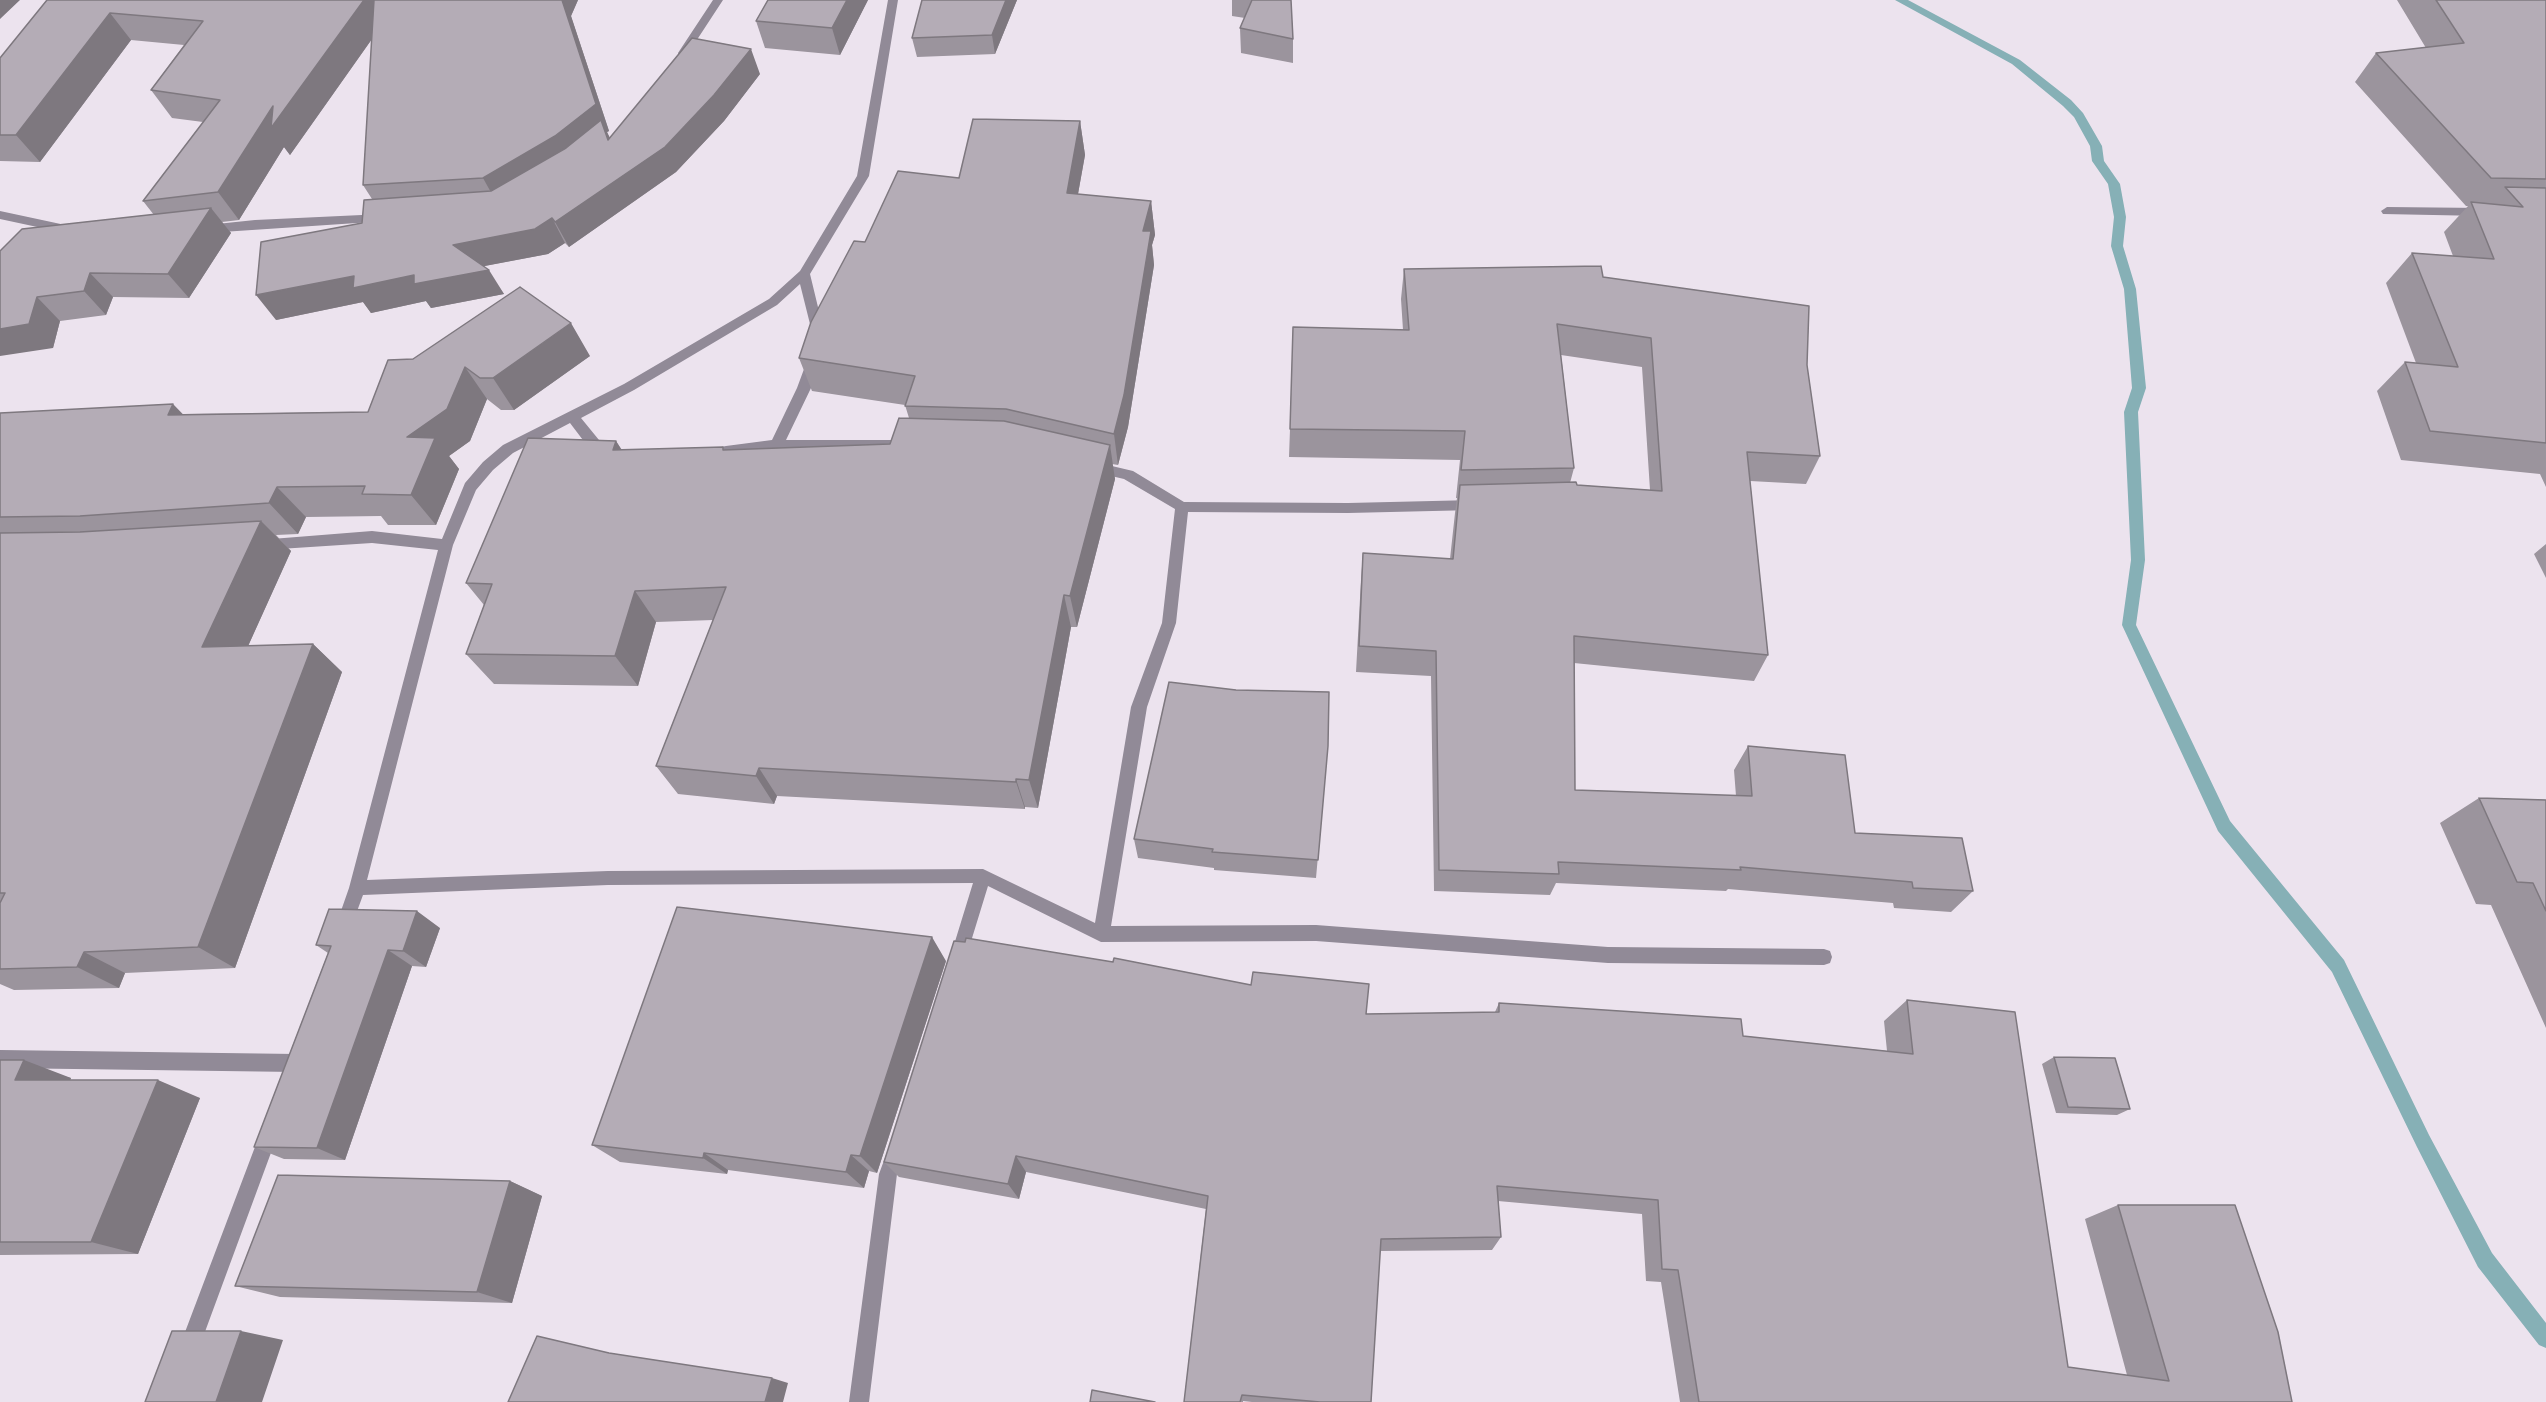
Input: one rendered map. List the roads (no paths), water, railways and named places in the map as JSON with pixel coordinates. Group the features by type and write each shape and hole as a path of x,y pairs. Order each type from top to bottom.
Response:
{"street":[{"path":"675,67 718,0"},
{"path":"338,942 357,888 446,545 470,487 488,466 508,449 573,417 773,302 804,274 864,176 893,0"},
{"path":"2387,211 2500,212"},
{"path":"0,215 81,232"},
{"path":"197,230 255,224 397,217"},
{"path":"777,445 804,388 820,340 814,305 804,274"},
{"path":"573,417 594,444 616,451"},
{"path":"708,454 777,445 846,442 918,445"},
{"path":"1082,464 1128,475 1182,507 1348,508 1490,505"},
{"path":"1101,934 1139,707 1169,623 1182,507"},
{"path":"255,545 372,537 446,545"},
{"path":"357,888 608,878 983,876 1101,934 1316,933 1608,956 1824,957"},
{"path":"952,975 983,876"},
{"path":"0,1059 298,1057 288,1084"},
{"path":"181,1369 275,1117"},
{"path":"859,1402 888,1174 902,1130"}],"waterway":[{"path":"1900,0 2016,62 2067,103 2079,116 2096,146 2098,161 2114,184 2120,217 2117,246 2130,289 2139,388 2131,412 2138,560 2129,625 2224,826 2338,966 2423,1141 2485,1260 2546,1338"}]}
